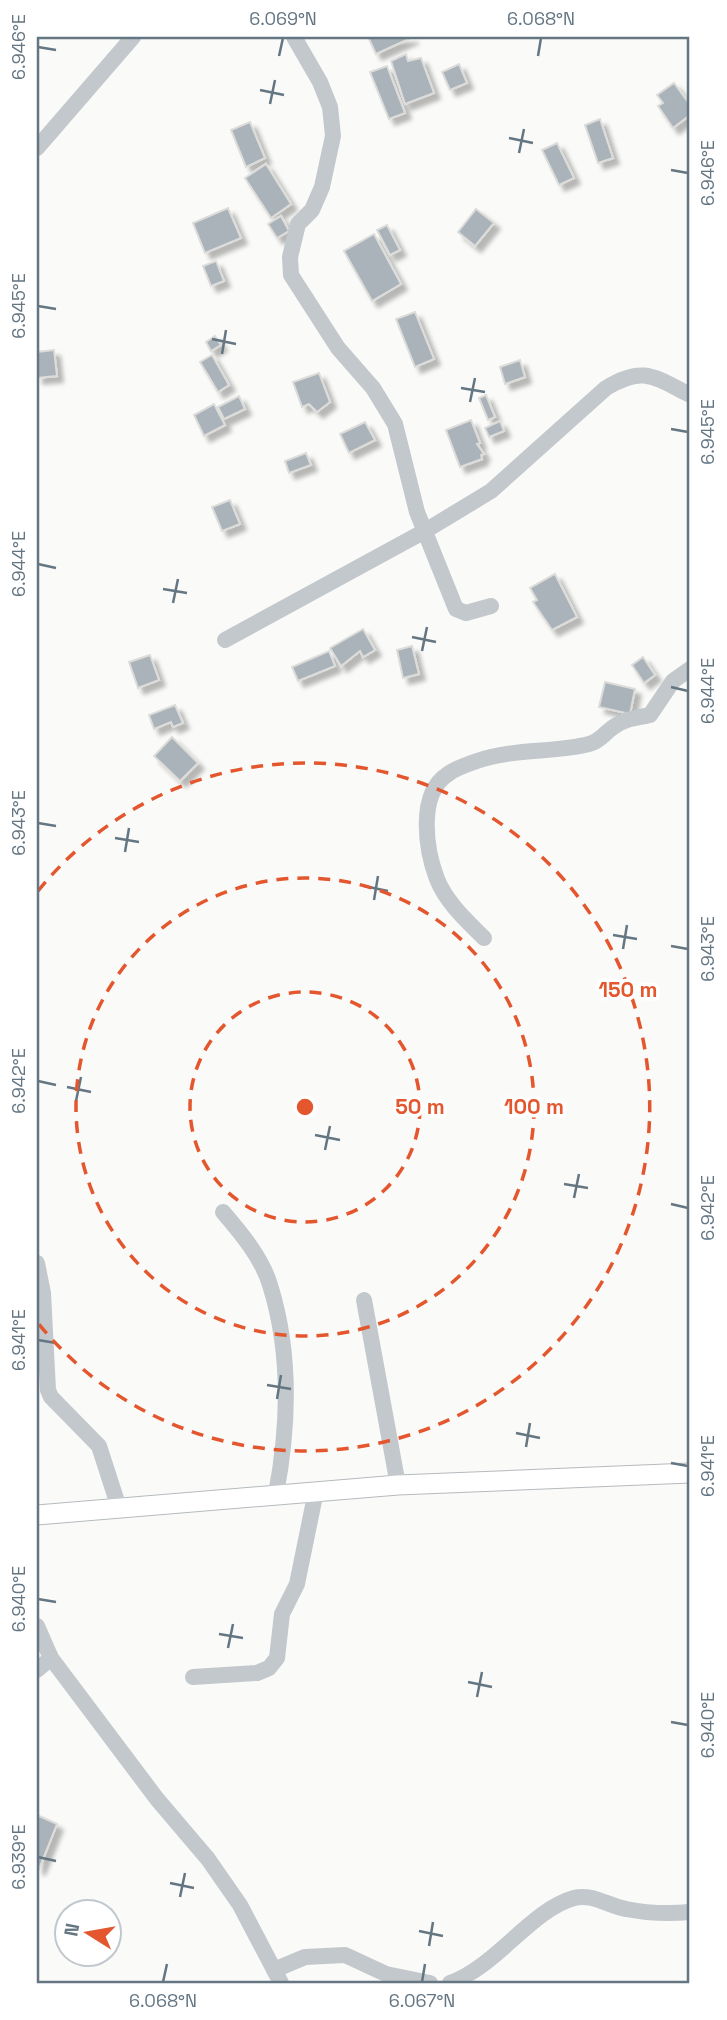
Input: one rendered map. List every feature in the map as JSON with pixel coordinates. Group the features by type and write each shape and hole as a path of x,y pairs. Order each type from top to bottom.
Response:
{"main road":[{"path":"37,1515 398,1485 690,1472"}],"street":[{"path":"37,148 133,37"},
{"path":"295,37 320,82 330,107 333,136 322,187 312,209 298,224 290,257 291,275 338,348 373,388 395,424 425,531 456,609 466,613 491,606"},
{"path":"225,640 425,531 491,491 606,388 622,379 642,374 688,394"},
{"path":"484,938 457,910 438,881 429,849 427,819 432,792 447,774 480,760 528,749 587,745 600,740 627,719 650,715 673,681 690,669"},
{"path":"223,1212 257,1257 270,1283 284,1352 284,1450 276,1494"},
{"path":"37,1263 43,1293 48,1390 99,1446 119,1508"},
{"path":"364,1300 398,1485"},
{"path":"193,1677 257,1673 269,1668 277,1658 282,1614 297,1584 316,1491"},
{"path":"37,1626 51,1658 157,1799 208,1859 240,1905 278,1976 305,1957 345,1955 386,1974 430,1983"},
{"path":"37,1670 51,1658"},
{"path":"450,1983 464,1978 498,1955 558,1905 575,1898 589,1897 624,1909 690,1912"}],"building":[{"path":"368,37 413,37 376,54"},
{"path":"406,54 408,61 421,58 434,93 405,104 391,61"},
{"path":"459,64 467,83 450,90 442,72"},
{"path":"387,66 405,113 389,119 370,72"},
{"path":"674,83 688,102 690,115 673,128 658,106 663,103 657,95"},
{"path":"600,119 613,158 598,163 585,125"},
{"path":"250,122 265,158 246,167 231,130"},
{"path":"557,143 574,178 559,185 542,150"},
{"path":"266,164 291,204 271,218 245,178"},
{"path":"228,208 241,238 205,253 193,223"},
{"path":"476,209 494,223 475,246 458,232"},
{"path":"281,216 289,231 277,238 268,224"},
{"path":"387,225 400,250 390,255 377,230"},
{"path":"374,234 401,284 372,301 344,251"},
{"path":"216,261 224,281 211,286 203,266"},
{"path":"415,312 434,359 415,367 396,319"},
{"path":"215,336 221,345 211,351 206,342"},
{"path":"54,350 57,376 37,378 37,352"},
{"path":"212,355 229,385 218,392 200,362"},
{"path":"520,360 525,377 505,384 500,367"},
{"path":"319,373 330,402 317,412 309,404 302,407 293,382"},
{"path":"486,395 495,417 488,420 479,398"},
{"path":"239,396 245,409 224,419 218,407"},
{"path":"214,404 225,425 204,436 194,415"},
{"path":"471,420 480,443 477,444 484,454 481,455 482,459 460,467 446,430"},
{"path":"500,421 504,431 489,437 485,428"},
{"path":"365,422 375,440 349,453 340,434"},
{"path":"306,453 311,465 289,473 285,461"},
{"path":"230,500 240,524 222,531 212,507"},
{"path":"555,574 577,617 552,630 533,602 537,600 530,588"},
{"path":"363,629 375,650 363,657 360,651 341,666 330,648"},
{"path":"412,646 419,674 403,678 397,650"},
{"path":"329,651 335,666 298,681 292,667"},
{"path":"150,655 159,680 138,688 129,662"},
{"path":"643,657 655,675 644,683 632,665"},
{"path":"605,682 635,689 630,714 599,707"},
{"path":"175,705 183,723 173,727 171,722 154,729 149,715"},
{"path":"172,737 198,763 180,781 154,756"},
{"path":"37,1815 57,1824 39,1869 37,1868"}]}
